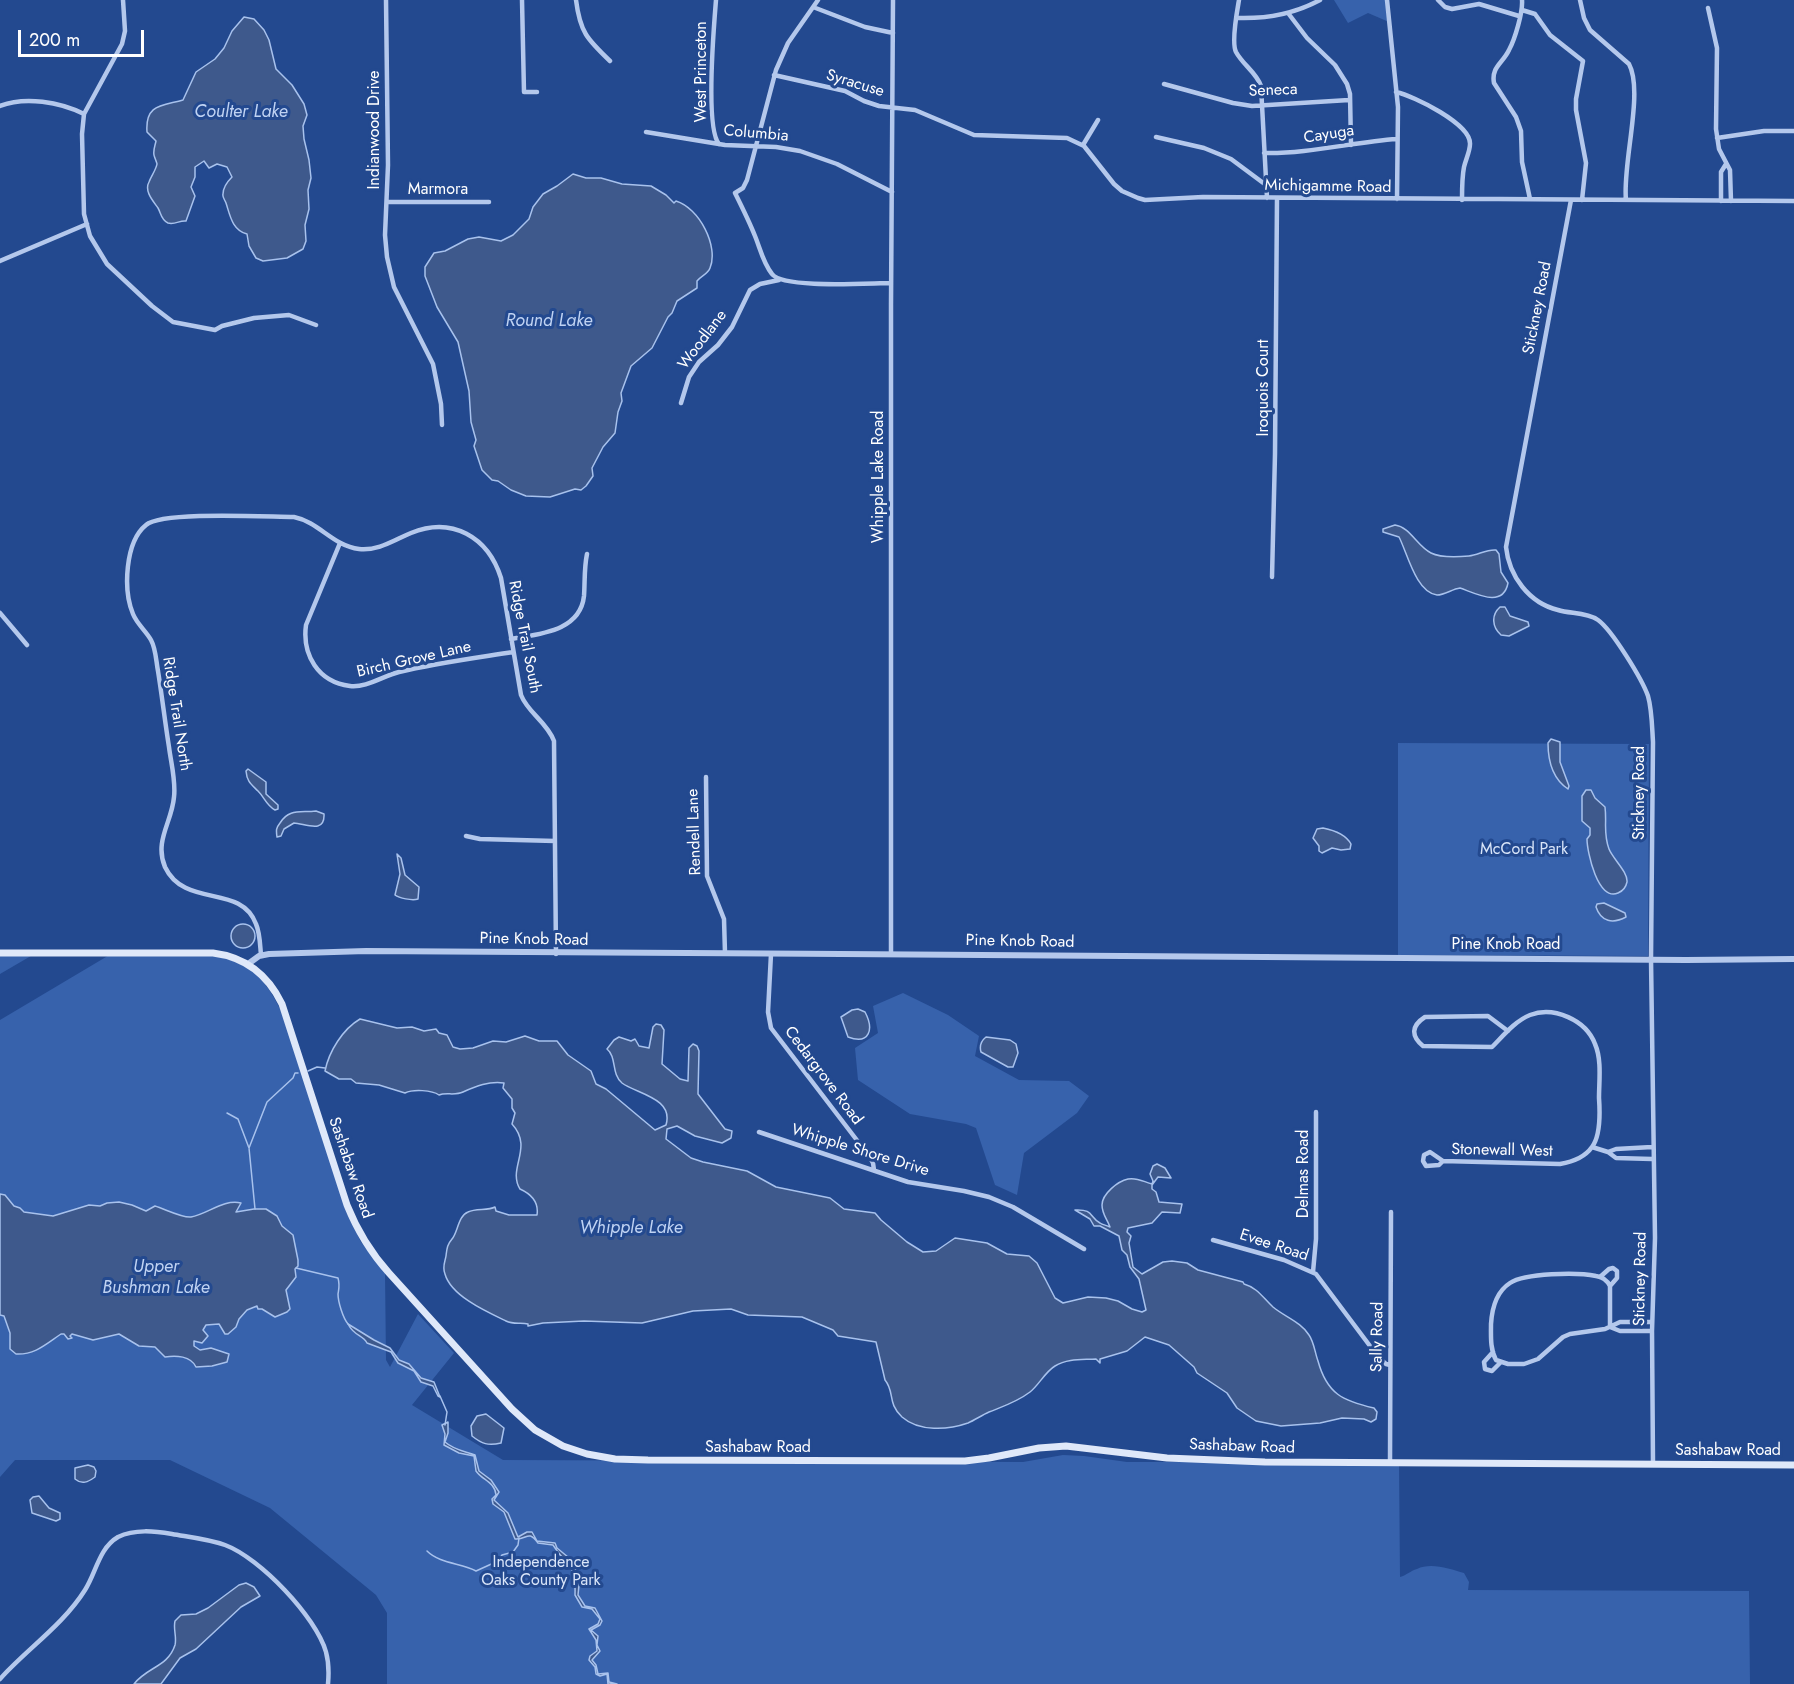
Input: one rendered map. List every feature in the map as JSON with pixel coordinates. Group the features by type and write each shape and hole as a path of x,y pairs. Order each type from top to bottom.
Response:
{"main road":[{"name":"Sashabaw Road","path":"0,953 208,952 230,956 248,964 265,977 280,1000 347,1205 366,1244 389,1273 515,1413 539,1432 563,1446 603,1458 965,1461 1046,1447 1066,1446 1175,1458 1265,1462 1794,1465"}],"street":[{"path":"123,0 122,44 84,114 82,145 84,214 90,236 106,264 173,322 215,330 254,318 289,315 316,325"},
{"name":"Indianwood Drive","path":"386,0 387,201 385,235 387,260 394,287 433,364 441,404 442,425"},
{"path":"522,0 524,92 537,92"},
{"path":"576,0 581,25 588,41 610,61"},
{"name":"West Princeton","path":"716,0 712,111 715,139 719,144"},
{"path":"818,0 788,43 774,75 747,180 743,188 735,193 766,265 774,277 779,280 801,283 891,283"},
{"name":"Whipple Lake Road","path":"891,954 893,0"},
{"path":"1239,0 1235,47 1258,78 1261,86 1268,198"},
{"path":"1237,18 1261,18 1288,13 1320,0"},
{"path":"1387,0 1396,92 1397,200"},
{"path":"1438,0 1445,7 1452,9 1479,4 1535,14 1550,35 1584,61 1576,99 1586,164 1582,200"},
{"path":"1522,0 1521,13 1510,49 1496,67 1493,76 1499,92 1516,117 1521,131 1522,162 1530,200"},
{"path":"1580,0 1586,24 1590,30 1632,69 1633,104 1626,200"},
{"path":"813,8 865,27 893,33"},
{"path":"1708,8 1717,48 1717,138 1730,170 1731,201"},
{"path":"1288,13 1307,38 1342,73 1347,84 1349,99 1351,145"},
{"name":"Syracuse","path":"774,75 845,91 870,104 893,106"},
{"name":"Seneca","path":"1164,84 1233,103 1262,106 1349,99"},
{"path":"1396,92 1429,105 1462,126 1469,135 1470,145 1464,167 1462,200"},
{"path":"0,106 7,103 31,101 84,114"},
{"path":"893,106 915,110 974,135 1061,136 1083,145 1098,120"},
{"path":"1717,138 1764,131 1794,131"},
{"name":"Columbia","path":"646,132 719,144 788,148 814,154 892,192"},
{"path":"1156,137 1197,146 1231,159 1266,185"},
{"name":"Cayuga","path":"1264,153 1299,152 1367,141 1397,140"},
{"name":"Michigamme Road","path":"1083,145 1114,184 1128,195 1138,198 1794,201"},
{"path":"1721,201 1721,172 1726,164"},
{"name":"Iroquois Court","path":"1272,577 1277,198"},
{"name":"Stickney Road","path":"1571,200 1506,547 1507,556 1515,574 1535,601 1557,610 1586,615 1599,621 1633,666 1648,696 1653,742 1651,959 1652,1159 1655,1238 1652,1322 1653,1464"},
{"name":"Marmora","path":"387,201 489,202"},
{"path":"0,261 87,225"},
{"name":"Woodlane","path":"681,403 689,377 699,362 718,345 732,327 750,290 760,284 779,280"},
{"name":"Ridge Trail North","path":"261,955 258,926 249,911 234,901 196,894 181,886 170,874 163,860 161,842 173,804 174,787 153,644 136,621 130,603 128,581 131,545 139,531 157,519 197,516 294,517 307,521 340,543"},
{"name":"Ridge Trail South","path":"340,543 359,549 380,547 393,543 410,533 434,527 456,530 473,537 487,549 497,565 523,700 530,711 547,727 554,741 556,954"},
{"name":"Birch Grove Lane","path":"340,543 306,626 305,634 309,657 313,664 330,679 358,686 398,672 513,652"},
{"path":"511,639 550,632 572,620 584,599 584,570 587,554"},
{"path":"0,613 27,645"},
{"name":"Rendell Lane","path":"706,777 707,876 724,919 725,954"},
{"path":"466,836 480,839 555,842"},
{"name":"Pine Knob Road","path":"261,955 366,951 556,954 1794,959"},
{"name":"Cedargrove Road","path":"771,954 768,1012 771,1028 868,1156 873,1163 874,1170"},
{"path":"248,964 261,955"},
{"path":"1508,1031 1488,1016 1425,1017 1418,1022 1414,1030 1416,1040 1423,1046 1492,1047 1508,1031 1530,1015 1553,1013 1575,1020 1595,1042 1599,1059 1599,1113 1596,1138 1592,1147 1608,1152 1616,1158 1652,1159"},
{"name":"Delmas Road","path":"1313,1272 1316,1239 1317,1112"},
{"name":"Whipple Shore Drive","path":"759,1132 908,1182 989,1197 1084,1249"},
{"name":"Stonewall West","path":"1443,1161 1560,1164 1572,1162 1592,1147"},
{"path":"1608,1152 1616,1149 1652,1147"},
{"path":"1633,1148 1633,1158"},
{"name":"Sally Road","path":"1390,1462 1391,1212"},
{"name":"Evee Road","path":"1213,1240 1284,1260 1313,1272 1379,1358 1390,1365"},
{"path":"1600,1277 1609,1269 1613,1268 1617,1271 1617,1278 1610,1286"},
{"path":"1610,1327 1610,1286 1607,1281 1600,1277 1527,1276 1508,1284 1500,1292 1493,1308 1492,1352 1496,1360 1502,1362 1514,1365 1530,1362 1538,1359 1563,1337 1570,1334 1610,1327 1620,1322 1652,1322"},
{"path":"1610,1327 1620,1331 1652,1331"},
{"path":"1492,1352 1484,1362 1485,1370 1492,1371 1502,1362"},
{"path":"0,1679 74,1605 85,1590 103,1551 115,1539 130,1532 201,1539 226,1546 257,1564 288,1594 316,1631 326,1652 329,1667 328,1684"}],"green space":[{"path":"1334,0 1387,0 1389,22 1368,13 1348,23"},
{"name":"McCord Park","path":"1398,743 1649,744 1648,956 1398,955"},
{"path":"36,953 0,974 0,954"},
{"name":"Independence Oaks County Park","path":"111,954 213,956 226,959 247,968 270,991 282,1013 347,1214 361,1242 385,1273 386,1360 390,1367 418,1314 454,1353 412,1405 503,1460 1023,1462 1063,1455 1127,1462 1399,1462 1400,1577 1422,1567 1434,1566 1464,1573 1469,1582 1468,1590 1749,1591 1750,1684 387,1684 387,1613 376,1595 270,1508 170,1460 15,1460 0,1477 0,1020"},
{"path":"903,993 948,1015 979,1036 975,1056 1019,1080 1069,1081 1089,1096 1077,1113 1024,1153 1017,1195 995,1185 976,1128 966,1124 910,1114 858,1080 855,1048 878,1033 873,1006"}],"water":[{"name":"Coulter Lake","path":"244,17 254,19 264,30 269,40 276,69 292,85 304,104 307,115 303,126 311,178 308,190 309,209 305,225 306,241 303,249 287,258 263,261 256,258 249,246 247,234 235,226 223,197 225,187 232,177 227,167 217,164 209,168 204,161 195,167 195,177 191,187 195,196 186,221 166,222 148,189 157,164 154,153 156,141 147,132 149,116 152,111 162,105 183,100 196,72 215,59 224,48 232,31"},
{"name":"Round Lake","path":"573,174 622,184 651,186 674,203 676,201 684,205 699,219 705,229 712,249 712,259 709,270 697,281 697,288 677,301 652,348 631,366 621,393 622,401 615,433 603,447 592,468 593,476 586,486 581,490 575,489 550,497 526,496 492,480 482,470 474,446 476,440 471,422 469,391 458,342 437,307 425,276 425,267 434,253 445,251 468,239 479,237 501,241 513,235 529,219 533,207 543,194"},
{"path":"1395,525 1405,529 1426,550 1435,555 1465,556 1496,550 1499,554 1501,572 1508,583 1505,591 1495,597 1460,588 1440,595 1430,593 1423,587 1413,571 1399,537 1383,532 1383,529"},
{"path":"1500,607 1505,607 1510,616 1528,622 1529,626 1509,636 1501,635 1494,621 1495,614"},
{"path":"1551,739 1560,742 1560,762 1569,786 1568,789 1552,769 1548,750 1548,743"},
{"path":"248,769 266,782 266,794 278,805 278,809 275,810 270,806 250,783 246,771"},
{"path":"1586,790 1591,790 1595,798 1605,807 1607,843 1627,878 1625,887 1618,893 1611,894 1605,890 1595,874 1587,839 1590,835 1590,828 1582,821 1582,796"},
{"path":"316,811 324,814 318,826 294,823 277,837 278,826 287,815"},
{"path":"1323,828 1346,838 1351,844 1350,849 1332,848 1322,853 1319,851 1319,846 1313,838 1317,829"},
{"path":"397,854 401,858 405,875 419,887 418,899 406,899 395,895 400,874"},
{"path":"1604,903 1625,913 1626,917 1612,921 1604,919 1596,907 1597,904"},
{"path":"243,924 251,928 255,936 251,944 243,948 235,944 231,936 235,928"},
{"path":"858,1009 865,1012 869,1029 865,1037 855,1039 848,1037 841,1017"},
{"name":"Whipple Lake","path":"360,1019 397,1028 412,1027 424,1031 436,1029 439,1033 447,1035 453,1047 460,1049 473,1048 493,1041 506,1042 525,1036 539,1041 557,1041 568,1055 591,1071 596,1084 606,1089 655,1130 666,1125 665,1109 653,1098 622,1083 616,1075 612,1056 607,1049 619,1037 631,1041 635,1039 639,1046 649,1048 653,1027 656,1024 661,1025 664,1030 662,1064 680,1079 688,1081 689,1048 693,1044 697,1046 699,1051 698,1094 725,1129 732,1131 731,1138 722,1143 695,1136 677,1126 667,1129 666,1139 691,1158 747,1171 776,1187 830,1198 844,1209 875,1213 907,1242 923,1252 936,1251 955,1238 987,1243 1007,1254 1029,1256 1037,1263 1055,1298 1063,1303 1088,1297 1106,1298 1142,1312 1146,1310 1139,1279 1122,1250 1119,1236 1100,1226 1094,1226 1090,1219 1075,1210 1088,1212 1101,1224 1110,1227 1102,1208 1108,1192 1115,1185 1128,1179 1137,1179 1152,1184 1150,1174 1153,1166 1157,1164 1165,1168 1171,1178 1158,1177 1152,1189 1156,1192 1159,1202 1182,1204 1180,1213 1162,1212 1152,1223 1128,1228 1127,1232 1131,1236 1129,1243 1133,1267 1142,1274 1163,1262 1187,1263 1198,1270 1243,1282 1253,1288 1273,1307 1306,1330 1322,1372 1332,1389 1345,1399 1374,1408 1377,1412 1376,1419 1371,1422 1364,1419 1342,1418 1320,1423 1281,1426 1256,1421 1237,1408 1227,1393 1197,1373 1194,1367 1169,1345 1145,1337 1127,1351 1100,1359 1100,1363 1096,1359 1060,1363 1025,1395 968,1423 943,1428 925,1427 909,1422 894,1407 876,1342 838,1336 833,1330 802,1317 748,1315 731,1309 693,1311 642,1323 584,1321 528,1326 525,1323 509,1322 462,1296 449,1282 444,1267 448,1245 460,1220 468,1212 495,1207 496,1211 509,1215 537,1215 535,1202 528,1193 520,1189 517,1181 521,1141 512,1124 515,1113 512,1108 512,1099 503,1088 504,1083 488,1083 460,1093 439,1095 422,1091 405,1093 379,1085 356,1083 351,1079 339,1079 325,1071 327,1063 333,1048"},
{"path":"986,1037 1010,1040 1016,1044 1018,1053 1013,1067 1008,1067 981,1052 981,1043"},
{"name":"Upper Bushman Lake","path":"0,1194 5,1195 14,1206 24,1212 53,1216 89,1205 100,1206 119,1202 146,1211 155,1206 187,1217 234,1202 241,1203 236,1212 266,1209 277,1216 282,1226 293,1235 298,1266 295,1269 296,1277 286,1290 290,1309 275,1317 258,1309 257,1306 247,1310 239,1319 236,1327 228,1334 225,1334 219,1324 206,1325 203,1330 208,1336 202,1343 194,1341 194,1346 200,1350 211,1348 229,1354 227,1362 212,1366 196,1367 194,1363 183,1357 165,1357 155,1347 139,1346 119,1334 93,1340 72,1334 70,1336 72,1338 68,1339 61,1334 35,1351 16,1354 10,1349 10,1333 4,1316 0,1315"},
{"path":"348,1324 390,1348 399,1360 409,1364 421,1378 434,1382 440,1397 433,1386 421,1382 414,1371 398,1363 391,1352 367,1343"},
{"path":"486,1414 504,1428 501,1443 485,1444 472,1436 471,1426 477,1416"},
{"path":"448,1422 445,1442 456,1449 475,1455 479,1471 491,1480 499,1492 494,1500 508,1513 518,1537 532,1532 537,1541 555,1543 557,1548 574,1562 579,1585 578,1595 585,1606 595,1608 602,1621 600,1625 591,1630 598,1636 597,1645 600,1651 592,1660 596,1665 598,1674 608,1673 609,1682 617,1684 608,1684 607,1674 600,1676 596,1674 595,1667 589,1660 590,1656 597,1651 596,1640 589,1629 598,1624 600,1619 592,1609 582,1607 575,1595 574,1577 570,1567 553,1545 538,1543 529,1536 515,1539 504,1512 493,1504 492,1499 496,1495 493,1487 476,1471 474,1456 459,1453 444,1445 445,1434 442,1425"},
{"path":"88,1465 94,1467 95,1477 85,1482 75,1479 75,1468"},
{"path":"39,1496 49,1508 60,1513 60,1519 56,1521 32,1513 30,1500"},
{"path":"246,1583 254,1587 260,1596 241,1607 196,1649 180,1658 161,1684 134,1684 139,1678 162,1663 172,1652 175,1645 175,1621 181,1615 196,1614 239,1585"}],"waterway":[{"path":"308,1071 317,1067 325,1068"},
{"path":"249,1148 267,1102 293,1078 295,1073 298,1073"},
{"path":"227,1113 238,1119 249,1148 255,1209"},
{"path":"296,1268 338,1278 339,1301 348,1324"},
{"path":"440,1396 447,1412 445,1425"},
{"path":"427,1551 445,1561 476,1571 498,1561 502,1555 513,1552 518,1545 519,1538"}]}
